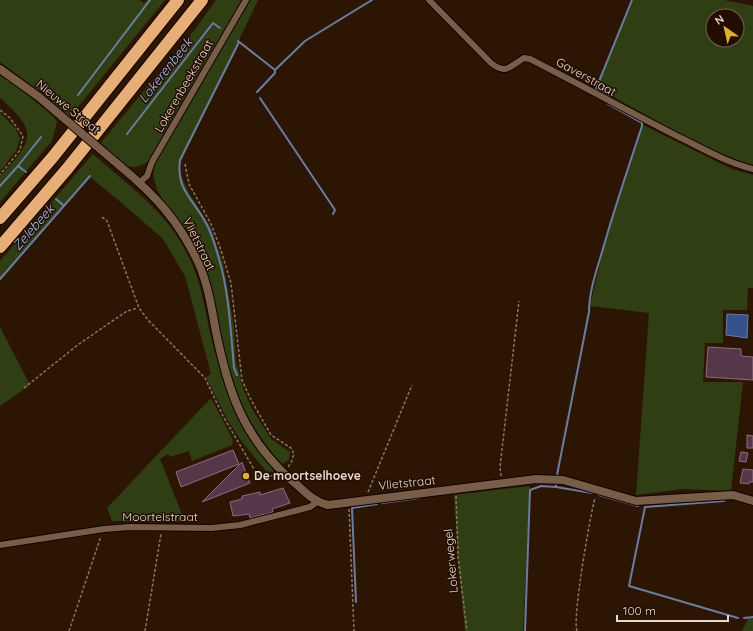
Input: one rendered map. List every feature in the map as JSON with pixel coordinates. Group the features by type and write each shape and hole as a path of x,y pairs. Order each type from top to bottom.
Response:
{"highway":[{"path":"0,218 62,145 178,0"},
{"path":"0,247 72,163 202,0"}],"street":[{"name":"Lokerenbeekstraat","path":"140,182 147,176 152,162 246,0"},
{"name":"Gaverstraat","path":"429,0 491,63 500,70 506,70 524,58 530,59 619,107 734,164 753,169"},
{"name":"Nieuwe Straat","path":"0,69 39,97 120,166"},
{"name":"Vlietstraat","path":"120,166 140,182 165,208 177,224 199,266 210,302 226,377 238,410 259,445 270,458 317,502 328,505 536,479 563,480 645,502 712,495 733,495 753,501"},
{"name":"Moortelstraat","path":"0,545 104,529 130,527 212,528 240,525 310,507 317,502"}],"path":[{"path":"0,110 10,118 23,136 20,150 0,175"},
{"path":"502,484 500,467 519,301"},
{"path":"24,388 79,344 127,311 139,308"},
{"path":"369,500 368,490 412,385"},
{"name":"Lokerwegel","path":"455,490 458,556 467,631"},
{"path":"576,631 575,622 579,593 597,490"},
{"path":"349,502 354,631"},
{"path":"145,631 162,528"},
{"path":"69,631 104,529"}],"green space":[{"path":"0,0 139,0 144,3 147,0 165,0 69,118 39,91 0,62"},
{"path":"216,0 244,0 150,160 136,167 123,164 99,145 196,28"},
{"path":"249,0 258,0 179,166 182,178 189,193 211,228 223,263 234,327 236,362 244,391 252,409 271,439 290,452 289,460 282,464 262,439 240,400 221,340 203,267 191,239 159,194 155,184 154,173 155,162"},
{"path":"633,0 724,0 753,6 753,166 673,130 595,87"},
{"path":"0,72 54,117 57,122 52,141 0,202 0,177 19,155 27,138 26,129 22,120 0,98"},
{"path":"0,113 15,128 20,138 17,149 0,172"},
{"path":"643,125 732,169 753,175 753,288 748,288 747,310 723,310 723,343 705,343 703,382 743,382 731,491 683,489 636,495 649,313 590,306 609,224"},
{"path":"93,154 151,205 164,219 186,251 198,280 211,335 228,395 234,410 250,439 274,468 273,472 266,471 242,442 227,419 206,377 211,374 185,276 163,239 90,177 0,281 0,261"},
{"path":"0,327 30,385 0,406"},
{"path":"211,398 233,440 232,445 192,461 189,451 170,457 168,454 160,459 185,522 112,521 107,508"},
{"path":"530,486 523,631 465,631 459,572 454,495"},
{"path":"749,617 753,618 753,631 742,631"}],"water":[{"path":"727,314 748,315 747,338 726,335"}],"building":[{"path":"708,347 741,349 741,356 753,357 753,380 706,377"},
{"path":"747,435 753,436 753,448 747,448"},
{"path":"233,450 239,464 181,487 176,472"},
{"path":"741,452 748,453 746,462 739,461"},
{"path":"242,462 250,483 202,502"},
{"path":"743,469 753,470 753,482 749,482 749,484 740,483"},
{"path":"283,488 290,503 272,509 273,512 250,518 249,514 233,516 230,502 242,499 242,496 260,492 260,495"}],"waterway":[{"path":"78,95 150,0"},
{"name":"Lokerenbeek","path":"238,41 275,70 305,41 372,0"},
{"path":"610,97 596,89 632,0"},
{"name":"Lokerenbeek","path":"127,134 213,23 220,28"},
{"path":"237,375 234,368 225,285 218,255 207,225 183,187 179,171 180,160 239,42"},
{"path":"257,92 275,73 275,71"},
{"path":"260,98 335,210 333,214"},
{"path":"557,475 589,312 593,282 642,126 642,123 608,104"},
{"path":"18,166 41,137"},
{"name":"Lokerenbeek","path":"0,186 18,166 26,172"},
{"name":"Zelebeek","path":"0,279 90,176"},
{"name":"Lokerenbeek","path":"56,199 63,205"},
{"path":"525,631 530,490 541,486 556,487 556,484"},
{"path":"556,487 592,493"},
{"path":"599,495 638,506"},
{"path":"382,503 419,498"},
{"path":"724,501 645,507 629,586 738,618"},
{"path":"356,602 352,508 377,504"},
{"path":"744,618 753,617"}],"place":[{"name":"De moortselhoeve","path":"246,476"}]}
